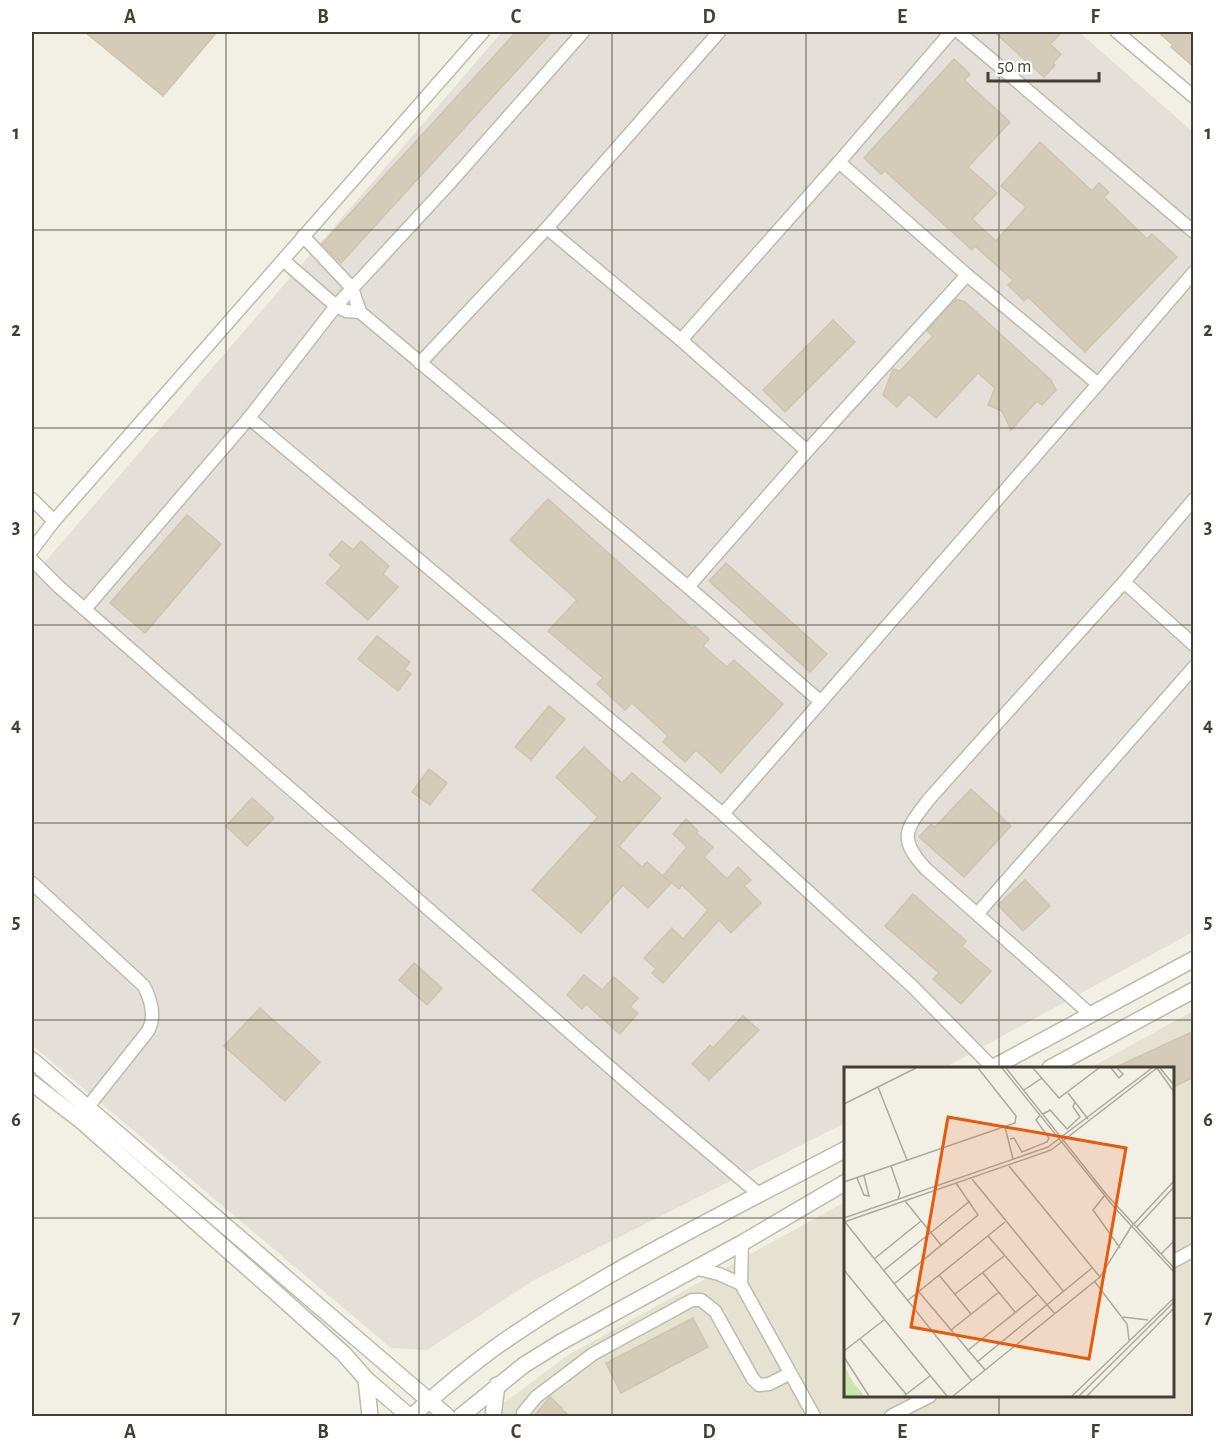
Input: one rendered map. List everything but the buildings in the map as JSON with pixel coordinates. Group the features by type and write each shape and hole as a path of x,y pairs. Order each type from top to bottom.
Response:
{"street":[{"path":"32,550 54,521 483,32"},
{"path":"85,609 249,418 336,306 448,185 583,32"},
{"path":"420,363 547,228 719,32"},
{"path":"681,340 951,32"},
{"path":"959,32 1194,232"},
{"path":"1117,32 1194,96"},
{"path":"839,162 967,275 1098,384"},
{"path":"547,228 681,340 807,451"},
{"path":"303,236 352,288 360,312 688,587 821,702"},
{"path":"283,260 336,306 346,311 360,312"},
{"path":"723,814 1194,272"},
{"path":"688,587 807,451 967,275"},
{"path":"249,418 723,814 912,986 992,1067"},
{"path":"32,500 54,521"},
{"path":"1090,1014 914,856 909,846 910,825 930,798 1124,582 1194,500"},
{"path":"32,560 85,609 644,1097 760,1195"},
{"path":"1124,582 1194,645"},
{"path":"978,913 1194,667"},
{"path":"32,883 144,986 150,997 152,1024 148,1031 83,1113"},
{"path":"995,1067 1194,959"},
{"path":"1052,1067 1194,990"},
{"path":"32,1060 185,1214 344,1354 366,1379 410,1416 456,1377 499,1345 571,1298 844,1150"},
{"path":"32,1083 83,1113 198,1203 447,1416"},
{"path":"461,1416 524,1365 561,1342 742,1243 844,1183"},
{"path":"185,1214 198,1203"},
{"path":"742,1243 741,1284 814,1416"},
{"path":"1174,1261 1194,1250"},
{"path":"694,1268 720,1274 741,1284"},
{"path":"524,1416 523,1413 536,1397 593,1354 692,1300 702,1300 715,1311 753,1379 759,1385 770,1384 789,1374"},
{"path":"366,1379 370,1416"},
{"path":"493,1416 497,1385"},
{"path":"891,1416 926,1397"}],"shaded area":[{"path":"502,32 1079,32 1193,132 1193,932 946,1067 844,1067 844,1124 534,1280 427,1350 391,1348 32,1045 32,577"},
{"path":"1193,1011 1193,1416 486,1416 568,1355 844,1203 844,1397 1174,1397 1174,1067 1092,1067"}]}
